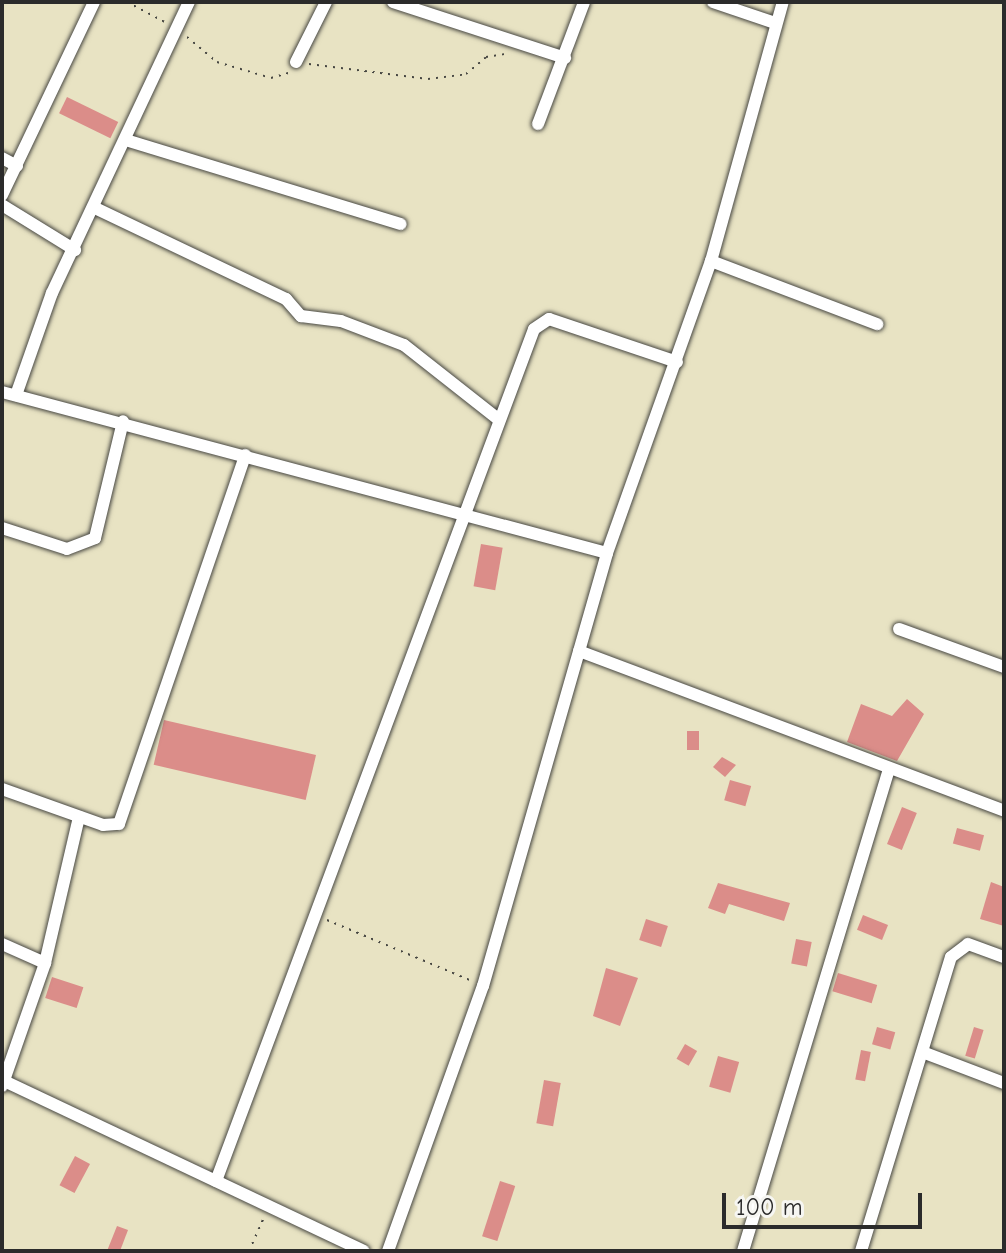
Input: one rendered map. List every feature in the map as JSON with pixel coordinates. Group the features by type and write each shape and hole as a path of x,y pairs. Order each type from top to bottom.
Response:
{"street":[{"path":"2,195 94,2"},
{"path":"16,395 75,250 129,141 189,2"},
{"path":"296,62 326,2"},
{"path":"393,2 565,58"},
{"path":"538,124 584,2"},
{"path":"713,2 775,23"},
{"path":"388,1251 483,986 607,553 711,261 783,2"},
{"path":"129,141 401,224"},
{"path":"2,158 17,166"},
{"path":"2,205 75,250"},
{"path":"95,208 286,299 301,316 341,321 404,345 498,419"},
{"path":"711,261 877,324"},
{"path":"216,1181 311,913 534,329 549,319 677,362"},
{"path":"2,392 465,510 607,553"},
{"path":"2,528 67,549 95,538 123,421"},
{"path":"2,789 79,817 119,824 245,455"},
{"path":"899,629 1004,667"},
{"path":"579,651 1004,811"},
{"path":"743,1251 889,769"},
{"path":"79,817 45,963 3,1082 216,1181 266,1211 364,1251"},
{"path":"2,944 45,963"},
{"path":"861,1251 958,947 1004,957"},
{"path":"925,1053 1004,1083"}],"path":[{"path":"127,2 177,28 217,62 271,78 296,62 428,79 466,74 486,57 521,54"},
{"path":"311,913 483,986"},
{"path":"249,1251 266,1211"}],"building":[{"path":"67,97 118,122 110,138 59,113"},
{"path":"481,544 503,548 495,590 474,586"},
{"path":"907,699 924,714 897,761 847,742 861,704 892,716"},
{"path":"164,720 316,755 306,800 154,765"},
{"path":"687,731 699,731 699,750 687,750"},
{"path":"722,757 736,765 725,777 713,767"},
{"path":"730,780 751,786 745,806 724,800"},
{"path":"902,807 917,813 902,850 887,844"},
{"path":"957,828 984,835 980,851 953,843"},
{"path":"991,882 1004,887 1004,926 980,919"},
{"path":"718,883 790,903 784,921 729,904 725,914 708,908"},
{"path":"863,915 888,925 882,940 857,930"},
{"path":"646,919 668,926 661,947 639,940"},
{"path":"796,939 812,942 807,967 791,964"},
{"path":"606,968 638,978 620,1026 593,1016"},
{"path":"838,973 877,985 872,1003 832,991"},
{"path":"52,977 83,987 77,1008 45,998"},
{"path":"877,1027 895,1032 890,1050 872,1044"},
{"path":"974,1027 984,1030 975,1059 965,1056"},
{"path":"685,1044 697,1051 689,1066 676,1059"},
{"path":"861,1050 871,1052 865,1081 855,1079"},
{"path":"718,1056 739,1062 730,1093 709,1087"},
{"path":"544,1080 561,1083 553,1126 536,1123"},
{"path":"75,1156 90,1164 75,1193 60,1185"},
{"path":"500,1181 515,1186 497,1241 482,1236"},
{"path":"117,1226 128,1230 120,1251 107,1251"}]}
